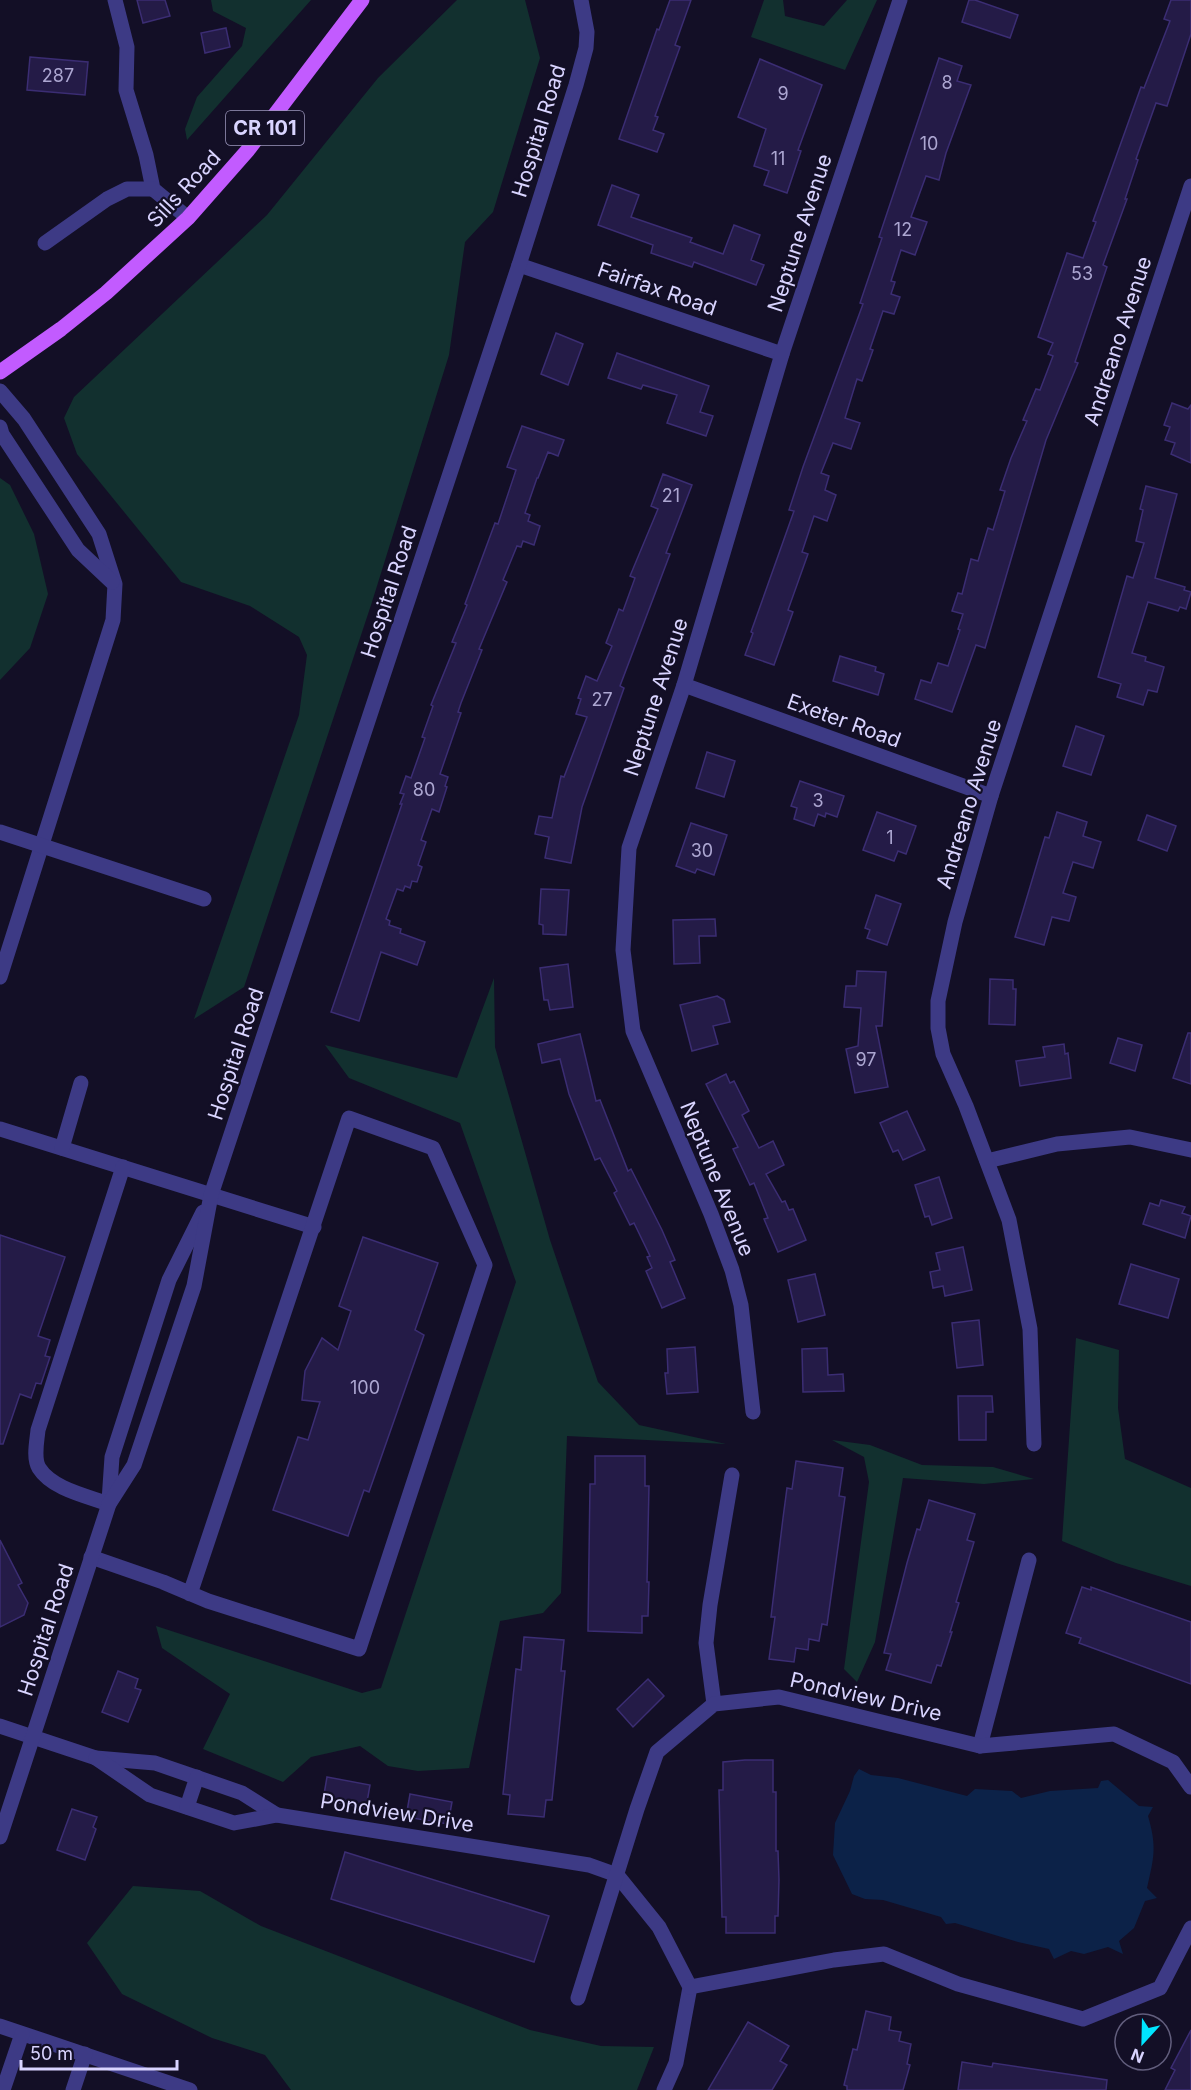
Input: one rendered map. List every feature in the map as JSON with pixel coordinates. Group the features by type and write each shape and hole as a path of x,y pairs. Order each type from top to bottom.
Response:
{"main road":[{"name":"Sills Road","path":"0,372 61,329 188,218 248,150 362,0"}],"street":[{"path":"115,0 127,47 126,90 146,155 153,189 188,218"},
{"name":"Hospital Road","path":"0,1837 109,1504 134,1465 194,1286 211,1195 519,265 582,66 587,33 581,0"},
{"name":"Neptune Avenue","path":"753,1412 741,1305 732,1270 711,1214 633,1031 623,950 629,848 684,685 782,354 900,0"},
{"name":"Andreano Avenue","path":"1035,1444 1030,1329 1009,1220 966,1106 943,1054 938,1001 955,922 991,796 1191,186"},
{"path":"45,243 106,199 127,189 153,189"},
{"name":"Fairfax Road","path":"519,265 782,354"},
{"path":"0,391 24,419 99,534 114,584 113,620 0,977"},
{"path":"0,427 2,434 78,550 114,584"},
{"name":"Exeter Road","path":"684,685 991,796"},
{"path":"0,832 204,899"},
{"path":"62,1148 81,1083"},
{"path":"91,1557 163,1581 190,1594 359,1649 485,1266 433,1148 349,1118 190,1594"},
{"path":"0,1129 314,1227"},
{"path":"987,1161 1057,1143 1130,1137 1191,1150"},
{"path":"109,1504 55,1483 38,1467 36,1451 38,1430 123,1167"},
{"name":"Hospital Road","path":"109,1504 112,1456 169,1280 211,1195"},
{"path":"578,1998 657,1752 714,1704 706,1643 710,1605 732,1475"},
{"path":"980,1746 1029,1560"},
{"name":"Pondview Drive","path":"714,1704 779,1696 980,1746 1114,1734 1173,1762 1191,1787"},
{"name":"Pondview Drive","path":"0,1726 96,1758 155,1763 242,1793 277,1815"},
{"name":"Pondview Drive","path":"96,1758 150,1795 234,1823 277,1815 589,1865 617,1875"},
{"path":"187,1807 197,1777"},
{"path":"617,1875 658,1927 690,1986 676,2063 664,2090"},
{"path":"690,1986 834,1960 884,1954 958,1984 1083,2019 1160,1988 1191,1928"},
{"path":"0,2026 190,2090"},
{"path":"3,2090 22,2034"},
{"path":"73,2090 85,2054"}],"green space":[{"path":"211,0 311,0 187,140 185,129 197,97 242,46 246,28 213,11"},
{"path":"457,0 525,0 540,58 493,212 465,242 449,355 372,602 244,987 194,1019 299,715 307,655 299,637 250,606 181,582 77,454 64,418 74,397 267,215 378,78"},
{"path":"764,0 783,0 785,16 824,26 847,0 877,0 845,70 751,37"},
{"path":"0,478 10,485 34,534 48,594 30,648 0,680"},
{"path":"494,978 495,1047 550,1240 598,1382 639,1425 726,1444 567,1436 561,1593 543,1613 500,1621 469,1768 418,1771 388,1766 360,1746 311,1757 283,1782 203,1749 230,1694 162,1648 156,1626 362,1693 381,1688 516,1282 460,1123 349,1078 325,1045 457,1078"},
{"path":"1076,1338 1119,1350 1118,1408 1125,1459 1191,1488 1191,1586 1116,1563 1062,1541"},
{"path":"832,1440 870,1445 922,1465 993,1467 1034,1479 984,1484 903,1478 875,1642 857,1682 844,1669 869,1482 864,1457"},
{"path":"133,1886 200,1891 261,1926 530,2030 601,2046 654,2047 637,2090 291,2090 265,2055 212,2038 122,1994 87,1943"}],"water":[{"path":"859,1769 871,1775 898,1778 967,1796 975,1789 1012,1791 1021,1798 1050,1791 1098,1788 1101,1781 1108,1780 1139,1806 1153,1807 1148,1816 1154,1852 1147,1888 1157,1898 1145,1901 1134,1928 1119,1941 1123,1954 1108,1947 1084,1954 1071,1951 1054,1959 1049,1949 955,1923 946,1924 941,1917 883,1900 865,1899 852,1894 833,1855 835,1823"}],"building":[{"path":"137,0 165,0 170,16 143,23"},
{"path":"670,0 691,0 675,45 680,47 655,116 658,117 653,130 664,134 657,152 619,139 657,29 659,30"},
{"path":"969,0 1018,15 1010,38 962,22"},
{"path":"1171,0 1191,0 1191,34 1167,106 1156,103 1136,159 1138,160 1125,199 1127,199 1103,265 1107,267 1075,362 1078,363 1046,440 985,648 976,645 952,712 915,699 921,680 931,683 938,663 948,666 963,614 952,611 958,593 962,594 971,559 978,561 988,528 993,530 1005,491 1000,490 1027,421 1023,420 1036,389 1040,390 1053,356 1048,354 1053,343 1038,337 1067,253 1083,258 1096,222 1093,221 1141,87 1144,88 1170,21 1164,19"},
{"path":"226,28 230,47 205,53 201,33"},
{"path":"30,57 88,62 85,95 27,90"},
{"path":"939,58 962,66 957,81 971,85 946,153 939,180 926,176 911,217 927,222 915,255 901,250 891,281 895,282 891,294 900,297 894,314 883,311 862,381 857,379 845,418 860,423 851,449 833,443 821,473 829,476 825,490 836,495 827,521 814,516 802,552 808,554 788,610 793,612 774,665 745,655 753,633 751,632 794,511 789,510 803,467 863,304 860,303 882,238 879,237"},
{"path":"760,59 822,85 798,150 801,151 787,193 764,185 769,171 754,166 766,129 738,117"},
{"path":"612,185 639,195 631,217 692,238 690,242 723,254 734,225 760,235 751,260 764,265 756,285 694,262 692,267 651,253 653,245 598,225"},
{"path":"556,333 583,344 568,385 541,374"},
{"path":"617,353 709,386 700,412 713,416 706,436 667,423 677,395 643,385 641,389 608,378"},
{"path":"1172,403 1188,409 1191,405 1191,463 1171,454 1175,443 1165,440 1170,427 1164,425"},
{"path":"522,426 564,440 558,456 548,452 537,478 525,513 530,515 528,521 540,526 534,545 523,541 521,547 517,546 503,580 507,582 479,649 482,650 458,712 461,713 440,774 448,777 445,786 447,787 439,812 432,809 421,840 426,842 418,865 422,867 417,882 412,881 410,888 405,886 403,891 397,889 386,919 390,921 389,925 401,929 400,933 425,942 417,965 381,952 359,1021 331,1012 402,804 400,804 404,794 400,793 406,776 411,778 425,738 422,737 433,706 431,705 456,643 452,642 495,523 498,524 516,470 507,467"},
{"path":"663,474 692,485 666,553 670,554 620,686 624,688 582,807 571,863 545,858 549,837 535,834 539,816 552,818 561,776 564,777 587,717 576,714 581,699 578,698 586,676 597,681 612,646 606,643 619,609 623,611 635,578 630,576 658,509 651,506"},
{"path":"1146,486 1177,494 1155,578 1185,587 1184,590 1191,592 1186,609 1180,607 1178,611 1148,602 1132,653 1146,657 1145,661 1164,667 1157,692 1148,690 1143,705 1117,697 1121,684 1098,677 1127,576 1133,578 1144,543 1136,541"},
{"path":"840,656 876,667 875,671 884,674 878,695 833,681"},
{"path":"1076,726 1104,736 1091,775 1063,766"},
{"path":"707,752 735,761 724,797 696,788"},
{"path":"800,781 844,796 837,817 826,813 825,817 818,814 814,826 794,819 797,808 791,806"},
{"path":"877,812 916,826 906,854 898,851 894,861 863,850"},
{"path":"1057,812 1087,822 1083,836 1101,842 1093,868 1073,862 1063,893 1076,897 1069,921 1052,917 1044,945 1015,937 1045,837 1049,838"},
{"path":"1147,815 1176,826 1167,851 1138,840"},
{"path":"691,823 727,835 714,875 697,869 695,873 676,866"},
{"path":"541,889 569,890 566,935 543,934 543,925 539,924"},
{"path":"876,895 901,904 887,945 867,938 870,930 865,928"},
{"path":"715,919 716,936 699,936 700,963 674,964 673,920"},
{"path":"568,964 573,1007 550,1010 548,1000 544,1000 540,968"},
{"path":"857,971 886,972 882,1026 876,1026 888,1087 855,1093 846,1049 858,1046 861,1008 844,1007 846,986 856,986"},
{"path":"990,979 1013,980 1013,989 1016,989 1015,1025 989,1024"},
{"path":"717,996 724,1000 730,1022 713,1026 718,1044 692,1051 680,1005"},
{"path":"1188,1033 1191,1033 1191,1084 1173,1078"},
{"path":"580,1034 596,1101 600,1100 628,1171 631,1169 675,1260 670,1262 685,1298 662,1308 646,1271 652,1268 647,1257 650,1256 634,1223 630,1225 614,1193 617,1191 600,1158 595,1160 569,1094 560,1059 542,1063 538,1044"},
{"path":"1118,1038 1142,1045 1135,1071 1110,1063"},
{"path":"1064,1044 1065,1054 1068,1053 1071,1078 1020,1086 1016,1061 1045,1057 1043,1047"},
{"path":"726,1074 730,1083 734,1081 749,1111 742,1115 759,1148 773,1141 784,1165 766,1174 782,1202 785,1201 789,1210 793,1209 806,1240 778,1252 764,1219 768,1218 754,1183 750,1185 733,1149 738,1147 706,1084"},
{"path":"907,1111 925,1150 903,1160 898,1150 893,1152 880,1123"},
{"path":"939,1177 952,1218 932,1225 929,1216 925,1217 915,1185"},
{"path":"1161,1200 1185,1207 1182,1213 1191,1216 1185,1238 1143,1224 1150,1203 1159,1206"},
{"path":"0,1235 65,1257 38,1336 50,1340 45,1356 50,1357 41,1384 36,1383 31,1398 20,1394 3,1444 0,1444"},
{"path":"363,1237 438,1263 415,1330 424,1335 369,1492 364,1490 348,1536 273,1510 298,1437 308,1440 320,1402 302,1400 305,1371 322,1338 338,1350 351,1311 339,1306"},
{"path":"963,1247 972,1290 945,1296 943,1286 933,1288 930,1272 940,1270 936,1253"},
{"path":"1131,1264 1179,1279 1168,1318 1119,1304"},
{"path":"815,1274 825,1315 798,1322 788,1280"},
{"path":"979,1320 983,1365 957,1368 952,1323"},
{"path":"695,1347 698,1392 667,1394 665,1373 668,1373 667,1349"},
{"path":"827,1348 828,1375 843,1374 844,1391 803,1392 802,1349"},
{"path":"958,1396 992,1396 993,1412 986,1412 986,1440 959,1440"},
{"path":"595,1456 645,1456 645,1486 649,1486 647,1582 649,1582 648,1616 642,1616 642,1633 588,1631 590,1484 595,1484"},
{"path":"796,1461 843,1468 839,1496 845,1497 827,1625 822,1624 819,1641 809,1639 808,1650 796,1648 794,1662 769,1659 775,1617 771,1617 787,1488 792,1489"},
{"path":"929,1500 975,1514 967,1540 974,1542 956,1602 959,1603 950,1632 952,1632 941,1666 937,1665 931,1683 886,1670 891,1654 884,1653 917,1529 920,1530"},
{"path":"0,1540 22,1583 18,1585 28,1603 24,1615 0,1627"},
{"path":"1082,1587 1091,1590 1091,1587 1191,1622 1191,1684 1079,1643 1081,1638 1066,1633"},
{"path":"524,1637 564,1640 561,1671 565,1671 552,1800 546,1800 544,1817 508,1814 510,1795 503,1794 516,1669 521,1670"},
{"path":"118,1671 138,1679 135,1688 141,1690 128,1722 102,1712"},
{"path":"648,1679 664,1696 633,1727 617,1709"},
{"path":"773,1760 779,1880 775,1933 726,1933 726,1917 722,1917 719,1790 723,1790 723,1762"},
{"path":"327,1777 370,1785 366,1808 323,1800"},
{"path":"410,1794 452,1802 448,1824 406,1817"},
{"path":"72,1809 97,1817 93,1827 96,1829 85,1860 57,1850"},
{"path":"345,1852 549,1916 534,1962 331,1899"},
{"path":"866,2011 891,2017 889,2030 901,2032 899,2041 911,2044 907,2064 910,2065 903,2090 847,2090 847,2086 844,2085 853,2049 857,2050"},
{"path":"748,2022 789,2046 780,2061 787,2065 772,2090 708,2090"},
{"path":"1191,2030 1191,2090 1165,2090 1175,2070 1173,2064"},
{"path":"962,2062 992,2067 993,2063 1107,2080 1106,2090 958,2090"}]}
